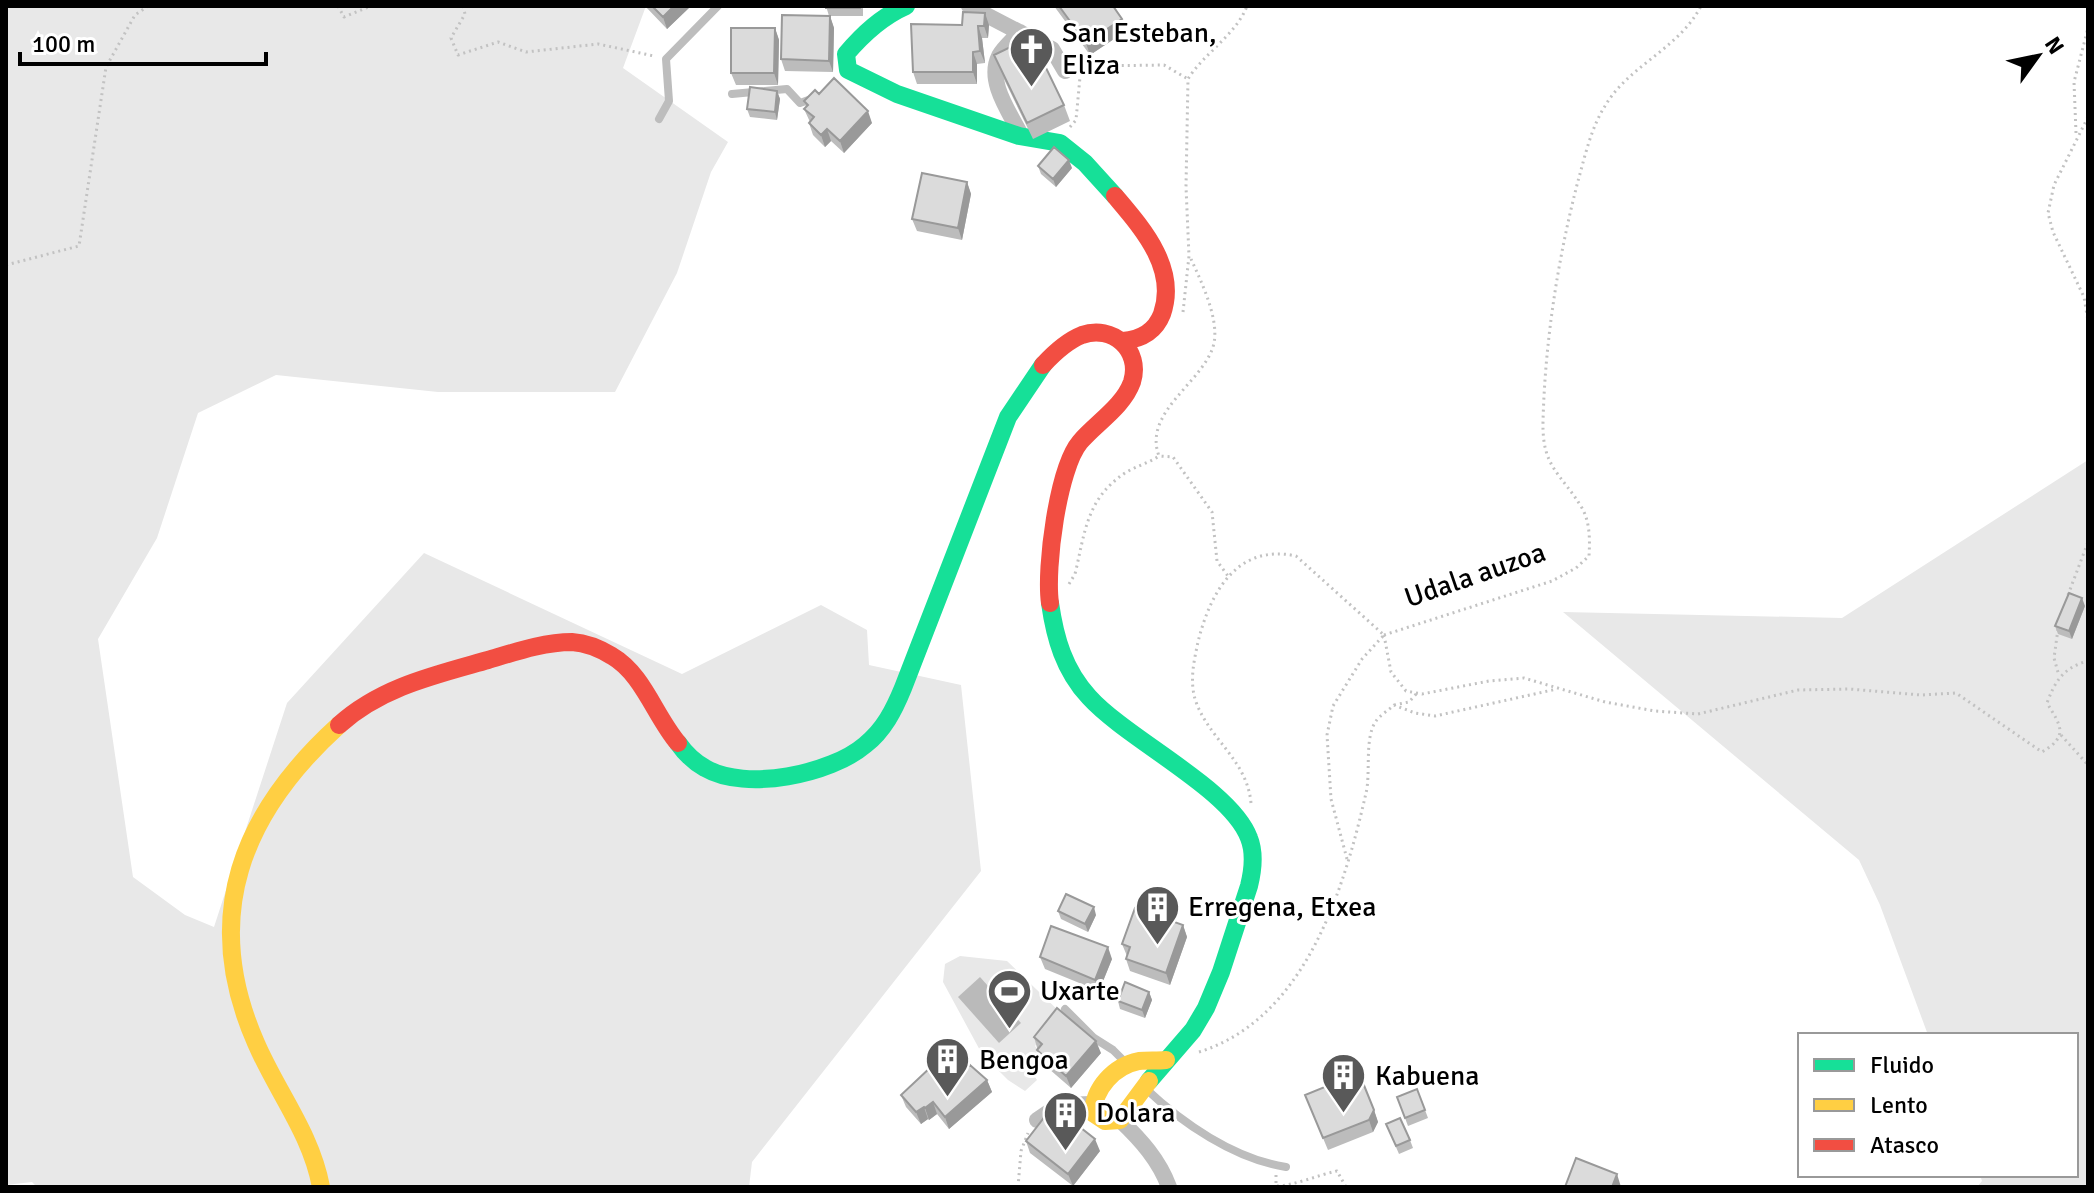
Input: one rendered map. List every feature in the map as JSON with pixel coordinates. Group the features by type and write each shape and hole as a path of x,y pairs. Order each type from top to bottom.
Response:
{"street":[{"path":"321,1187 319,1171 307,1139 260,1053 244,1007 232,925 238,870 256,824 270,797 296,764 366,703 392,691 521,651 565,642 593,645 622,662 686,755 700,768 729,777 761,778 809,774 837,765 865,746 886,725 1011,411 1036,375 1061,347 1084,332 1102,333 1123,341 1145,337 1160,322 1166,292 1164,269 1153,247 1126,210 1083,163 1057,142 1022,137 844,74 846,54 854,44 881,19 906,6"},
{"path":"969,6 1052,49 1073,72"},
{"path":"1020,32 998,58 995,71 996,85 1022,137"},
{"path":"1123,341 1132,355 1134,373 1125,395 1069,457 1064,476 1049,596 1057,638 1065,663 1083,693 1113,722 1211,792 1239,819 1249,835 1253,866 1251,886 1203,1015 1120,1120 1109,1123 1093,1113 1092,1104 1105,1083 1128,1065 1166,1060"},
{"path":"1037,1120 1059,1105 1092,1104"},
{"path":"1120,1120 1148,1149 1162,1169 1169,1187"}],"lane":[{"path":"659,119 669,101 666,59 718,6"},
{"path":"732,94 787,89 800,103 822,95"},
{"path":"1065,1009 1094,1038 1113,1050 1128,1065"},
{"path":"1145,1088 1168,1108 1231,1149 1262,1162 1286,1167"}],"path":[{"path":"6,265 79,246 106,67 135,15 148,6"},
{"path":"338,6 344,17 371,6"},
{"path":"463,6 465,14 451,38 458,55 498,42 526,52 598,44 666,59"},
{"path":"1159,456 1156,448 1161,418 1202,365 1214,344 1214,327 1205,289 1189,256 1186,187 1188,79 1242,18 1247,6"},
{"name":"Udala auzoa","path":"1228,576 1247,561 1267,555 1296,556 1384,635 1552,581 1576,568 1589,556 1588,527 1583,509 1564,486 1544,452 1543,423 1553,308 1567,224 1586,150 1604,106 1639,67 1683,33 1701,6"},
{"path":"2076,137 2074,82 2088,28"},
{"path":"1057,142 1076,120 1073,72 1095,66 1164,65 1188,79"},
{"path":"2088,117 2054,185 2048,213 2053,232 2084,297 2088,321"},
{"path":"1067,587 1075,574 1092,506 1120,477 1140,464 1159,456 1173,457 1212,512 1217,561 1228,576 1217,591 1202,625 1193,662 1193,684 1202,714 1247,780 1252,810 1249,835"},
{"path":"2068,598 2088,542"},
{"path":"2059,624 2054,658 2060,678"},
{"path":"1384,635 1391,672 1406,691 1417,693 1524,678 1605,702 1655,711 1698,714 1798,690 1849,689 1921,695 1956,693 2042,752 2053,745 2060,735 2061,726 2047,703 2054,684 2071,665 2088,661"},
{"path":"1347,859 1331,799 1327,735 1333,706 1362,659 1384,635"},
{"path":"1394,705 1435,716 1557,689"},
{"path":"1166,1060 1214,1047 1263,1017 1291,986 1317,943 1347,859 1367,788 1368,754 1375,721 1394,705 1409,702 1417,693"},
{"path":"2060,735 2088,765"},
{"path":"1018,1187 1023,1143 1037,1120"},
{"path":"1307,1177 1337,1171 1346,1187"}],"shaded area":[{"path":"6,6 646,6 623,68 728,142 711,172 677,273 615,392 438,392 276,375 198,413 157,538 98,639 133,877 185,915 214,927 287,703 424,553 682,674 821,605 867,630 869,665 961,685 981,871 752,1162 749,1187 37,1187 32,1182 6,1185"},
{"path":"2088,460 2088,1187 1977,1187 1982,1181 1981,1177 2078,1177 2078,1033 1927,1033 1880,905 1859,860 1563,612 1842,618"},
{"name":"Uxarte","path":"960,956 1007,961 1063,1015 1035,1046 1047,1061 1033,1074 1037,1080 1025,1091 1008,1080 982,1054 943,982 945,964"},
{"path":"980,977 1021,1023 999,1043 958,997"}],"building":[{"path":"652,6 674,6 663,17"},
{"path":"860,6 860,8 826,8"},
{"path":"1059,6 1113,6 1122,19 1086,43"},
{"path":"963,12 985,13 984,26 978,26 980,51 973,52 973,72 913,72 911,24 962,25"},
{"path":"782,15 830,16 829,61 781,59"},
{"path":"731,28 775,28 774,73 731,73"},
{"name":"San Esteban, Eliza","path":"1031,37 1064,105 1027,123 994,55"},
{"path":"834,78 868,111 840,141 827,129 821,135 809,123 814,117 804,109 808,105 804,101 815,90 819,94"},
{"path":"750,87 777,91 775,112 747,109"},
{"path":"1054,147 1069,160 1053,179 1038,166"},
{"path":"922,173 967,182 958,228 912,219"},
{"path":"2069,593 2082,598 2069,631 2055,626"},
{"path":"1066,894 1094,907 1085,924 1058,911"},
{"name":"Erregena, Etxea","path":"1135,908 1183,925 1166,973 1126,959 1130,947 1122,944"},
{"path":"1051,926 1108,947 1095,980 1040,957"},
{"path":"1125,982 1149,992 1142,1010 1118,1001"},
{"name":"Uxarte","path":"1057,1008 1096,1041 1066,1076 1037,1050 1042,1044 1034,1037"},
{"name":"Bengoa","path":"948,1051 965,1069 970,1065 987,1080 945,1117 933,1102 916,1112 901,1095"},
{"name":"Kabuena","path":"1359,1073 1374,1110 1369,1120 1323,1138 1305,1095"},
{"path":"1417,1089 1425,1110 1405,1118 1397,1097"},
{"name":"Dolara","path":"1053,1106 1095,1139 1068,1174 1026,1141"},
{"path":"1400,1118 1410,1140 1396,1146 1386,1124"},
{"path":"1576,1158 1617,1174 1612,1187 1565,1187"}],"traffic: fast":[{"path":"906,6 881,21 852,47 846,54 848,70 897,94 1019,136 1060,143 1085,163 1115,196"},
{"path":"678,743 705,768 743,779 765,779 831,764 850,755 878,733 900,696 1008,417 1043,365"},
{"path":"1050,603 1062,653 1080,687 1106,713 1222,801 1239,820 1251,844 1253,862 1249,886 1206,1008 1193,1030 1149,1081"}],"traffic: slow":[{"path":"321,1187 310,1149 264,1061 240,996 232,952 232,910 240,869 255,831 277,794 305,759 339,725"},
{"path":"1149,1081 1120,1120 1105,1121 1093,1113 1101,1087 1114,1073 1139,1061 1166,1060"}],"traffic: jam":[{"path":"1115,196 1155,250 1165,281 1166,297 1155,326 1141,336 1123,341"},
{"path":"1043,365 1082,335 1104,333 1122,342 1133,360 1134,370 1128,391 1080,442 1065,473 1051,544 1050,603"},
{"path":"339,725 373,701 409,684 530,648 572,642 598,648 623,664 640,684 678,743"}],"place":[{"name":"San Esteban, Eliza","path":"1031,88"},
{"name":"Erregena, Etxea","path":"1157,946"},
{"name":"Uxarte","path":"1009,1030"},
{"name":"Bengoa","path":"948,1099"},
{"name":"Kabuena","path":"1344,1115"},
{"name":"Dolara","path":"1065,1152"}]}
